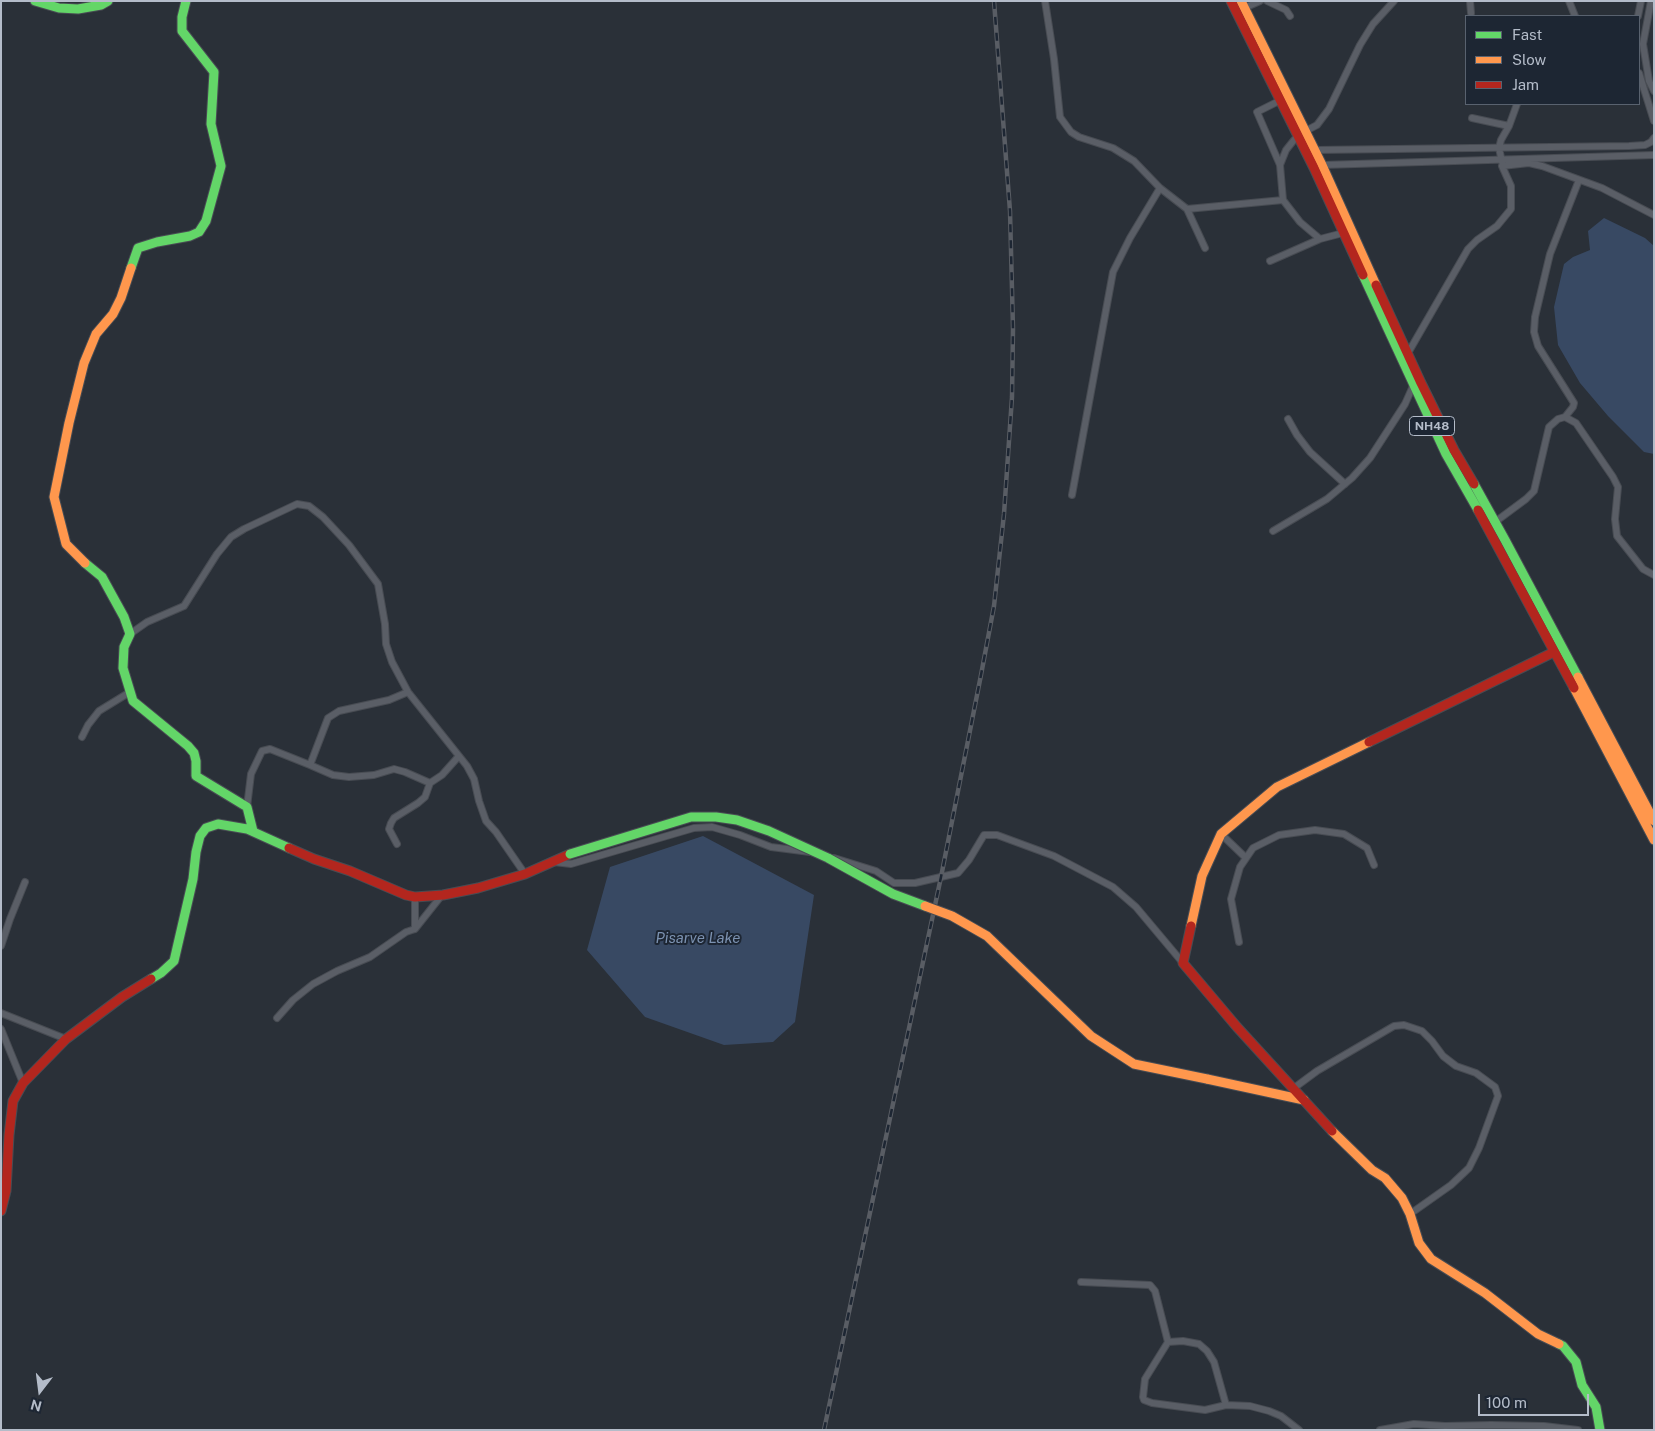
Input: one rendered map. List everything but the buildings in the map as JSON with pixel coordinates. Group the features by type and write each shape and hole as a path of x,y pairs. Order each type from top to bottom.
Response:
{"main road":[{"path":"35,1 59,8 78,9 101,5 108,1"},
{"path":"186,1 182,17 182,31 214,72 211,124 221,166 206,221 199,232 190,236 157,242 138,248 121,298 113,314 96,334 84,363 69,423 54,497 66,544 88,567 102,577 124,617 130,634 124,647 123,668 133,701 194,752 196,776 247,807 253,831"},
{"name":"NH48","path":"1231,1 1281,100 1315,150 1322,164 1446,454 1497,544 1654,840"},
{"name":"NH48","path":"1242,5 1301,132 1343,233 1385,314 1408,353 1417,384 1495,522 1654,821"},
{"path":"1554,652 1277,787 1221,834 1202,876 1183,964 1346,1146 1372,1170 1385,1178 1402,1198 1410,1214 1419,1243 1431,1259 1485,1293 1538,1334 1563,1346 1576,1362 1582,1385 1596,1406 1600,1430"},
{"path":"1,1211 6,1191 13,1101 23,1083 66,1039 122,997 162,973 174,961 193,879 200,836 206,828 218,824 253,831 314,859 350,871 406,896 415,897 442,895 478,888 525,874 570,854 691,818 716,817 737,820 761,828 828,858 893,894 952,916 987,936 1091,1036 1134,1064 1304,1100"}],"street":[{"path":"1045,1 1050,25 1060,117 1071,132 1113,148 1134,161 1160,188 1187,209 1205,248"},
{"path":"1242,5 1260,1"},
{"path":"1267,1 1286,10 1290,16"},
{"path":"1280,165 1286,150 1301,132 1317,125 1329,108 1360,45 1373,24 1394,1"},
{"path":"1470,1 1471,13"},
{"path":"1569,1 1575,15"},
{"path":"1638,15 1641,1"},
{"path":"1651,1 1643,44 1649,81 1654,91"},
{"path":"1640,76 1654,121"},
{"path":"1281,100 1257,112 1280,165 1283,200 1300,222 1320,239"},
{"path":"1408,353 1468,249 1477,240 1498,226 1511,209 1511,186 1502,163 1499,148 1516,105"},
{"path":"1472,118 1509,126"},
{"path":"1315,150 1645,145 1654,138"},
{"path":"1502,163 1654,155"},
{"path":"1322,164 1529,164 1542,166 1602,188 1654,215"},
{"path":"1495,522 1534,491 1549,427 1558,419 1566,417 1574,403 1538,346 1534,332 1534,317 1550,254 1579,180"},
{"path":"1072,495 1113,272 1126,245 1160,188"},
{"path":"1187,209 1283,200"},
{"path":"1270,261 1320,239 1343,233"},
{"path":"1273,531 1328,499 1345,484 1370,458 1417,384"},
{"path":"1566,417 1576,423 1618,487 1615,519 1617,536 1643,569 1654,576"},
{"path":"1288,419 1310,452 1345,484"},
{"path":"130,634 147,622 184,606 217,554 231,537 297,504 309,506 323,517 349,545 378,584 385,624 386,644 392,662 408,692 467,766 474,779 486,821 496,832 525,874"},
{"path":"82,737 88,725 99,711 130,692"},
{"path":"310,765 328,718 339,711 389,700 408,692"},
{"path":"247,807 251,774 262,750 270,749 333,775 374,775 394,769 430,783"},
{"path":"397,844 389,829 394,818 418,804 425,797 430,783 442,775 459,756"},
{"path":"551,862 571,864 694,828 712,827 771,847 815,852 876,871 894,883 915,883 958,873 969,860 984,835 997,835 1054,856 1113,887 1136,907 1183,964"},
{"path":"1239,942 1231,899 1240,867 1253,848 1278,835 1315,830 1344,834 1367,848 1374,865"},
{"path":"1221,834 1246,858"},
{"path":"1,946 25,882"},
{"path":"277,1018 293,1000 313,984 370,957 400,936 415,929 442,895"},
{"path":"415,897 415,929"},
{"path":"1,1013 66,1039"},
{"path":"1294,1088 1317,1071 1394,1026 1404,1026 1422,1031 1443,1056 1456,1066 1476,1073 1495,1087 1498,1096 1479,1148 1469,1168 1451,1185 1410,1214"},
{"path":"1,1029 23,1083"},
{"path":"1081,1282 1150,1285 1155,1291 1168,1342 1145,1379 1144,1400 1152,1403 1205,1410 1226,1405 1250,1406 1281,1416 1299,1430"},
{"path":"1168,1342 1183,1341 1198,1344 1207,1351 1214,1362 1226,1405"},
{"path":"1380,1430 1414,1424 1445,1426 1544,1426 1578,1430"}],"water":[{"path":"1604,218 1645,238 1654,246 1654,454 1644,452 1608,416 1580,383 1558,345 1554,307 1564,264 1573,257 1590,250 1588,231"},
{"name":"Pisarve Lake","path":"703,836 814,895 795,1022 773,1042 724,1045 645,1017 587,950 610,867"}],"railway":[{"path":"824,1430 941,877 994,606 1004,514 1012,397 1013,329 1010,211 994,1"}],"traffic: fast":[{"path":"35,1 59,8 78,9 101,5 108,1"},
{"path":"131,268 138,248 157,242 190,236 199,232 206,221 221,166 211,124 214,72 182,31 182,17 186,1"},
{"path":"1363,275 1446,454 1478,510"},
{"path":"1474,484 1578,677"},
{"path":"85,563 102,577 124,617 130,634 124,647 123,668 133,701 194,753 196,776 247,807 253,831"},
{"path":"570,854 691,817 716,817 737,820 769,831 828,858 893,894 925,906"},
{"path":"151,979 174,961 193,879 196,852 200,836 206,828 218,824 247,829 289,848"},
{"path":"1559,1344 1563,1346 1576,1362 1582,1385 1596,1407 1600,1430"}],"traffic: slow":[{"path":"1241,1 1322,165 1376,285"},
{"path":"85,563 66,544 54,497 69,423 84,363 96,334 113,314 121,298 131,268"},
{"path":"1578,677 1654,821"},
{"path":"1574,688 1654,840"},
{"path":"1191,926 1202,876 1221,834 1277,787 1369,742"},
{"path":"925,906 952,916 987,936 1091,1036 1134,1064 1207,1079"},
{"path":"1207,1079 1304,1100"},
{"path":"1332,1131 1372,1170 1385,1178 1402,1198 1410,1214 1419,1243 1431,1259 1485,1293 1538,1334 1559,1344"}],"traffic: jam":[{"path":"1231,1 1314,168 1363,275"},
{"path":"1376,285 1421,383 1454,450 1474,484"},
{"path":"1478,510 1574,688"},
{"path":"1369,742 1554,652"},
{"path":"289,848 415,897 443,895 478,888 525,874 570,854"},
{"path":"1191,926 1183,963 1237,1027 1332,1131"},
{"path":"1,1211 6,1191 13,1101 23,1083 66,1039 122,997 151,979"}]}
